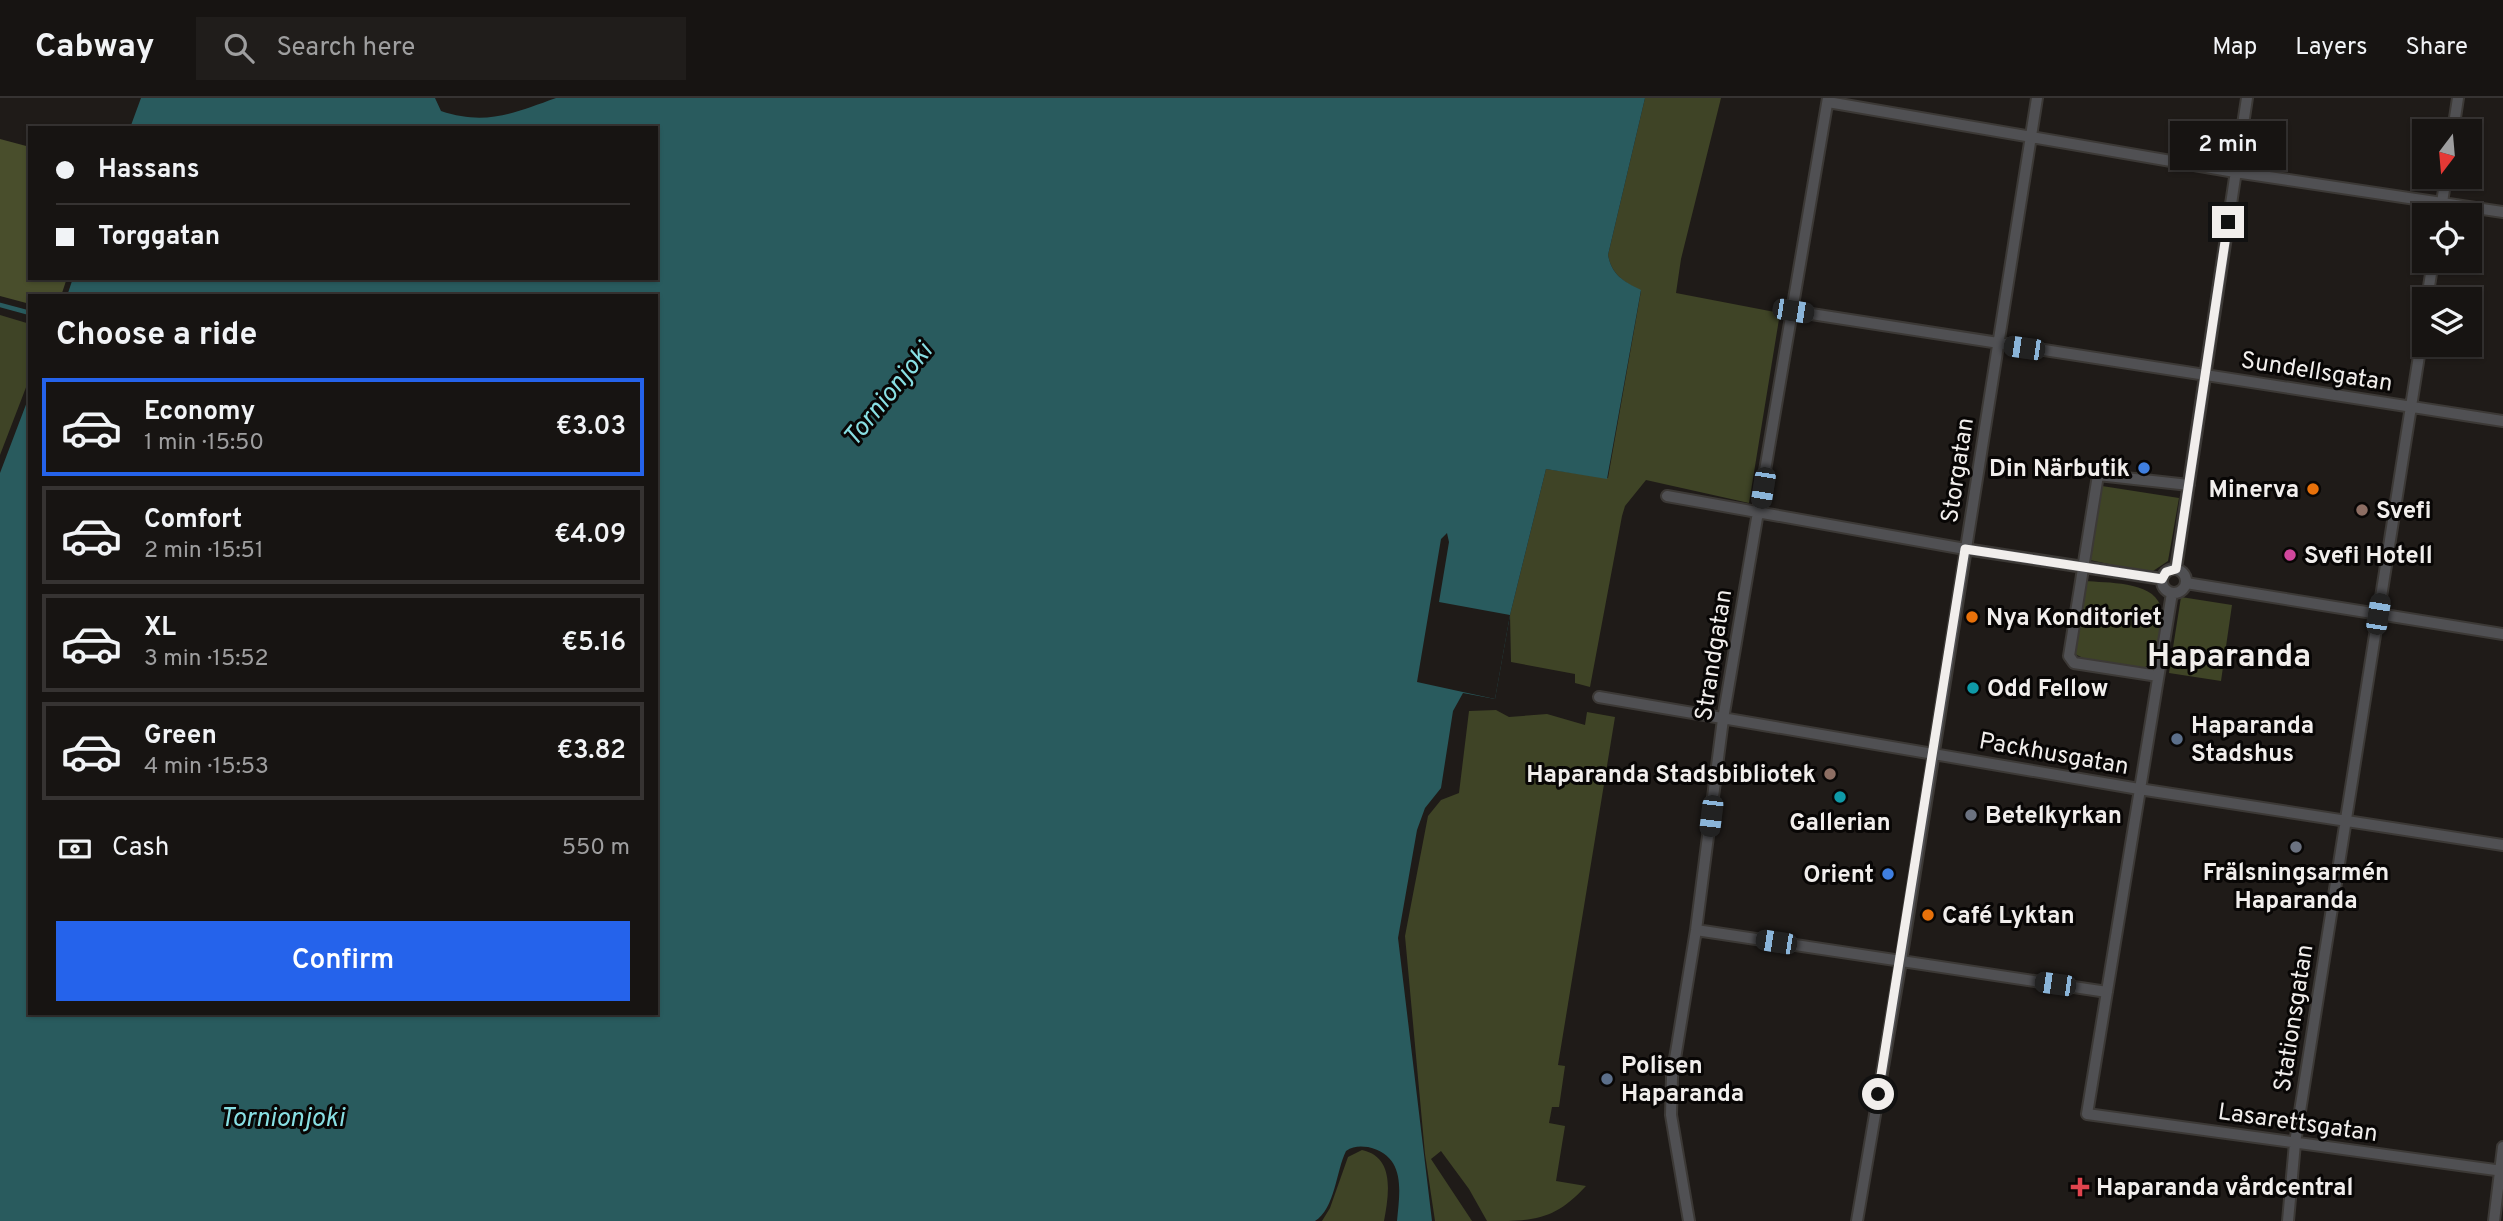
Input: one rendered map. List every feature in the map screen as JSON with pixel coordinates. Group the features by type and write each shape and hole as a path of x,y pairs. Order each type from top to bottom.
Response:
{"street":[{"name":"Storgatan","path":"1857,1221 1901,961 2037,98"},
{"path":"2176,569 2247,98"},
{"path":"2455,119 2458,98"},
{"path":"1828,100 2235,172 2503,212"},
{"name":"Strandgatan","path":"1689,1221 1671,1115 1672,1077 1696,930 1723,719 1828,100"},
{"path":"2442,202 2444,189"},
{"name":"Sundellsgatan","path":"1793,311 2503,421"},
{"name":"Stationsgatan","path":"2288,1221 2295,1143 2419,357"},
{"path":"2158,676 2074,663 2069,656 2082,567 2098,475 2189,485"},
{"path":"1667,496 1965,549 2162,579"},
{"path":"2176,569 2183,573 2186,583 2182,590 2172,593 2165,590 2162,579 2166,572 2176,569"},
{"path":"2186,583 2503,634"},
{"path":"1696,930 2107,992 2172,593"},
{"name":"Packhusgatan","path":"1599,697 2139,789 2503,845"},
{"name":"Lasarettsgatan","path":"2107,992 2087,1114 2501,1171"},
{"path":"2494,1221 2503,1147"}],"green space":[{"path":"1645,98 1721,98 1681,259 1676,293 1780,313 1749,503 1646,480 1625,506 1622,516 1590,687 1575,683 1575,674 1511,662 1510,615 1546,469 1608,478 1641,291 1619,277 1612,268 1608,255"},
{"path":"0,139 28,146 28,280 66,280 62,294 28,294 28,303 0,296"},
{"path":"0,315 28,323 28,382 0,455"},
{"path":"2102,486 2179,498 2168,561 2150,573 2090,560"},
{"path":"2085,581 2138,587 2155,597 2161,611 2160,632 2154,660 2143,669 2083,658 2075,654"},
{"path":"2181,597 2232,605 2221,681 2169,673"},
{"path":"1496,710 1509,717 1547,714 1585,725 1587,712 1615,717 1558,1065 1565,1066 1559,1107 1552,1107 1549,1123 1565,1126 1556,1181 1586,1186 1564,1206 1542,1217 1487,1221 1469,1189 1441,1151 1431,1159 1472,1221 1435,1221 1425,1154 1405,936 1428,816 1441,800 1459,793 1469,711"},
{"path":"1362,1150 1373,1154 1385,1168 1388,1189 1384,1221 1322,1221 1330,1208 1348,1157"}],"water":[{"name":"Tornionjoki","path":"141,98 435,98 441,111 486,117 513,113 556,98 1645,98 1608,255 1612,268 1619,277 1641,290 1607,479 1546,469 1510,615 1495,699 1463,693 1453,711 1441,788 1425,808 1417,830 1398,938 1432,1221 1397,1221 1399,1186 1395,1166 1380,1151 1368,1147 1354,1147 1346,1151 1331,1199 1322,1215 1315,1221 0,1221 0,473 28,399 28,1015 658,1015 658,294 68,294 72,280 658,280 658,126 131,126"}],"pier":[{"path":"1447,533 1449,542 1439,602 1510,615 1495,699 1417,682 1441,539"}],"waterway":[{"path":"0,305 28,312"}],"place":[{"name":"Din Närbutik","path":"2144,468"},
{"name":"Minerva","path":"2313,489"},
{"name":"Svefi","path":"2362,510"},
{"name":"Svefi Hotell","path":"2290,555"},
{"name":"Nya Konditoriet","path":"1972,617"},
{"name":"Odd Fellow","path":"1973,688"},
{"name":"Haparanda Stadshus","path":"2177,739"},
{"name":"Haparanda Stadsbibliotek","path":"1830,774"},
{"name":"Gallerian","path":"1840,797"},
{"name":"Betelkyrkan","path":"1971,815"},
{"name":"Frälsningsarmén Haparanda","path":"2296,847"},
{"name":"Orient","path":"1888,874"},
{"name":"Café Lyktan","path":"1928,915"},
{"name":"Polisen Haparanda","path":"1607,1079"},
{"name":"Haparanda vårdcentral","path":"2080,1187"}],"district":[{"name":"Haparanda","path":"2229,655"}],"route":[{"path":"1878,1094 1965,549 2162,579 2166,572 2176,569 2228,222"}]}
